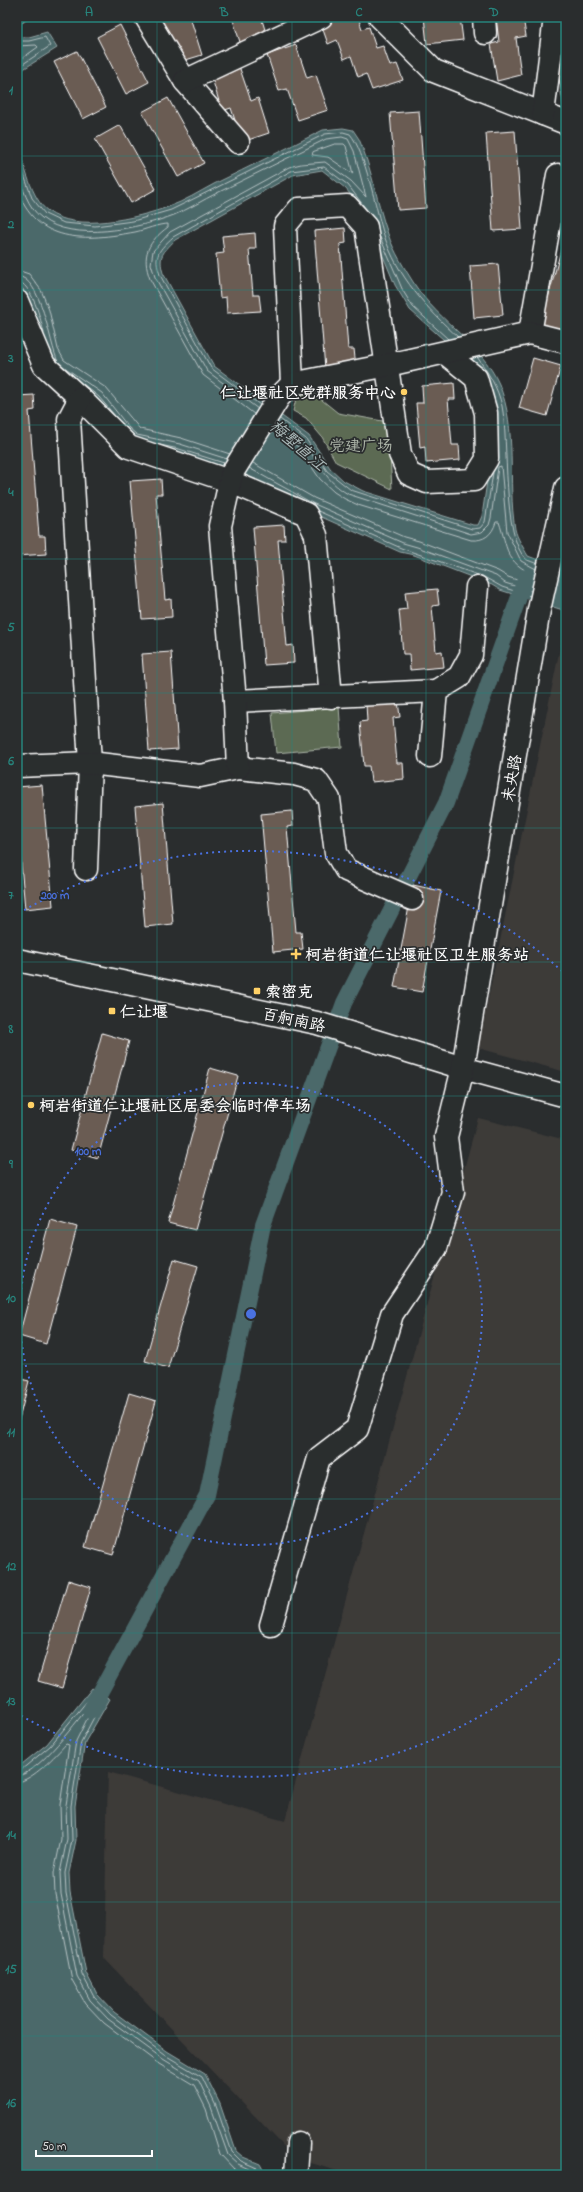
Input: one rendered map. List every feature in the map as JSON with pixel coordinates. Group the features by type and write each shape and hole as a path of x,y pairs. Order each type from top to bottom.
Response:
{"street":[{"path":"146,17 185,82 238,142"},
{"path":"185,82 321,17"},
{"path":"380,17 434,71 566,124"},
{"path":"543,114 555,17"},
{"path":"530,333 558,175"},
{"path":"238,768 235,701 220,526 231,477 286,391 286,226 299,209 347,206 366,227 388,365 400,454 409,474 427,482 474,480 487,459 486,413 476,378 449,352"},
{"path":"17,301 44,365 80,398 129,447 231,477 306,514 316,535 331,697"},
{"path":"286,391 388,365 530,333 566,342"},
{"path":"80,398 69,419 90,763 86,869"},
{"name":"未央路","path":"271,1625 319,1458 356,1429 392,1314 436,1248 453,1192 446,1137 463,1068 539,610 558,518 566,488"},
{"path":"235,701 436,691 459,677 471,655 477,587"},
{"path":"430,756 436,691"},
{"path":"17,766 90,763 200,776 238,768 294,774 316,780 329,799 336,853 346,870 412,899"},
{"name":"百舸南路","path":"17,960 317,1023 357,1034 463,1068 566,1096"},
{"path":"296,2175 298,2143"}],"shaded area":[{"path":"566,619 566,1072 478,1048"},
{"path":"478,1118 566,1140 566,2175 350,2175 295,2158 104,1958 108,1772 285,1821"}],"green space":[{"name":"党建广场","path":"312,392 338,413 388,422 392,489 336,462 322,437 306,418 293,411 296,399"},
{"path":"17,691 22,753 17,753"},
{"path":"339,707 342,747 276,753 272,713"}],"water":[{"path":"47,32 57,48 17,73 17,37 29,37"},
{"name":"梅墅直江","path":"343,128 353,130 364,150 388,234 400,260 415,285 425,298 482,356 499,384 505,401 510,437 515,529 528,556 566,571 566,611 500,590 492,585 414,555 400,552 308,511 241,473 178,452 133,444 44,354 35,316 23,289 17,284 17,143 29,180 37,198 42,205 48,211 60,218 90,222 124,219 174,205 323,130","holes":["322,170 345,188 364,210 395,285 410,310 461,355 493,440 482,516 478,525 473,525 363,491 344,481 330,468 309,436 214,366 163,273 161,258 167,248 175,240 293,175"]},
{"path":"92,1688 110,1699 85,1742 75,1806 76,1840 69,1873 70,1892 86,1973 97,1994 114,2012 167,2051 205,2074 220,2104 236,2151 243,2157 260,2164 266,2175 17,2175 17,1768 47,1744"}],"building":[{"path":"17,17 31,17 18,25"},
{"path":"160,17 190,17 202,55 176,63"},
{"path":"232,17 261,17 267,36 241,45"},
{"path":"339,17 358,17 362,29 369,27 376,48 383,46 390,66 397,64 403,80 372,90 366,74 358,77 351,56 344,59 337,40 328,44 321,24"},
{"path":"424,17 460,17 463,40 427,44"},
{"path":"496,17 523,17 526,36 516,38 521,75 497,81 491,44 499,42"},
{"path":"559,17 566,17 566,60"},
{"path":"120,25 149,82 126,94 97,37"},
{"path":"296,45 307,78 316,75 328,110 298,120 287,89 279,91 267,55"},
{"path":"77,51 106,107 83,119 54,62"},
{"path":"566,62 566,109 564,109 557,63"},
{"path":"239,66 251,101 258,98 269,133 242,142 231,108 222,111 211,75"},
{"path":"168,98 204,163 178,177 142,112"},
{"path":"419,111 426,208 398,210 390,113"},
{"path":"120,125 156,189 131,203 95,139"},
{"path":"515,131 522,229 493,231 486,133"},
{"path":"345,228 346,243 340,244 348,349 354,349 356,367 325,369 314,231"},
{"path":"566,232 566,334 540,327"},
{"path":"255,233 256,249 249,249 253,295 259,295 261,311 227,313 226,297 220,298 216,254 224,253 222,236"},
{"path":"498,264 503,315 474,318 470,266"},
{"path":"533,358 561,366 547,416 519,408"},
{"path":"454,383 455,399 448,399 452,445 459,445 460,460 426,463 425,447 420,448 416,403 423,403 422,386"},
{"path":"34,395 35,410 29,411 39,536 45,536 46,554 17,556 17,396"},
{"path":"161,479 162,494 156,494 165,600 171,599 172,617 142,619 130,481"},
{"path":"284,525 285,540 278,540 287,646 293,645 294,663 264,665 253,527"},
{"path":"437,589 439,605 432,606 436,652 442,651 444,667 410,670 409,654 403,654 399,610 407,609 405,592"},
{"path":"171,652 178,749 149,751 142,654"},
{"path":"398,701 400,717 393,718 397,763 403,763 404,779 371,782 369,766 364,766 360,722 367,721 366,704"},
{"path":"42,785 53,906 25,909 17,818 17,787"},
{"path":"163,803 173,924 145,927 135,806"},
{"path":"292,811 293,826 287,827 296,932 301,932 303,949 273,952 261,814"},
{"path":"413,885 441,891 422,992 394,987"},
{"path":"102,1033 129,1041 98,1158 71,1150"},
{"path":"210,1068 238,1076 195,1230 168,1223"},
{"path":"50,1219 77,1227 46,1344 19,1336"},
{"path":"174,1259 198,1266 168,1368 145,1361"},
{"path":"17,1378 29,1381 17,1427"},
{"path":"129,1393 156,1401 113,1555 85,1547"},
{"path":"68,1580 91,1587 62,1688 38,1681"}],"waterway":[{"path":"90,1711 207,1495 263,1225 344,1003 446,803 526,577"}],"place":[{"name":"仁让堰社区党群服务中心","path":"404,392"},
{"name":"柯岩街道仁让堰社区卫生服务站","path":"296,954"},
{"name":"索密克","path":"257,991"},
{"name":"仁让堰","path":"112,1011"},
{"name":"柯岩街道仁让堰社区居委会临时停车场","path":"31,1105"}]}
